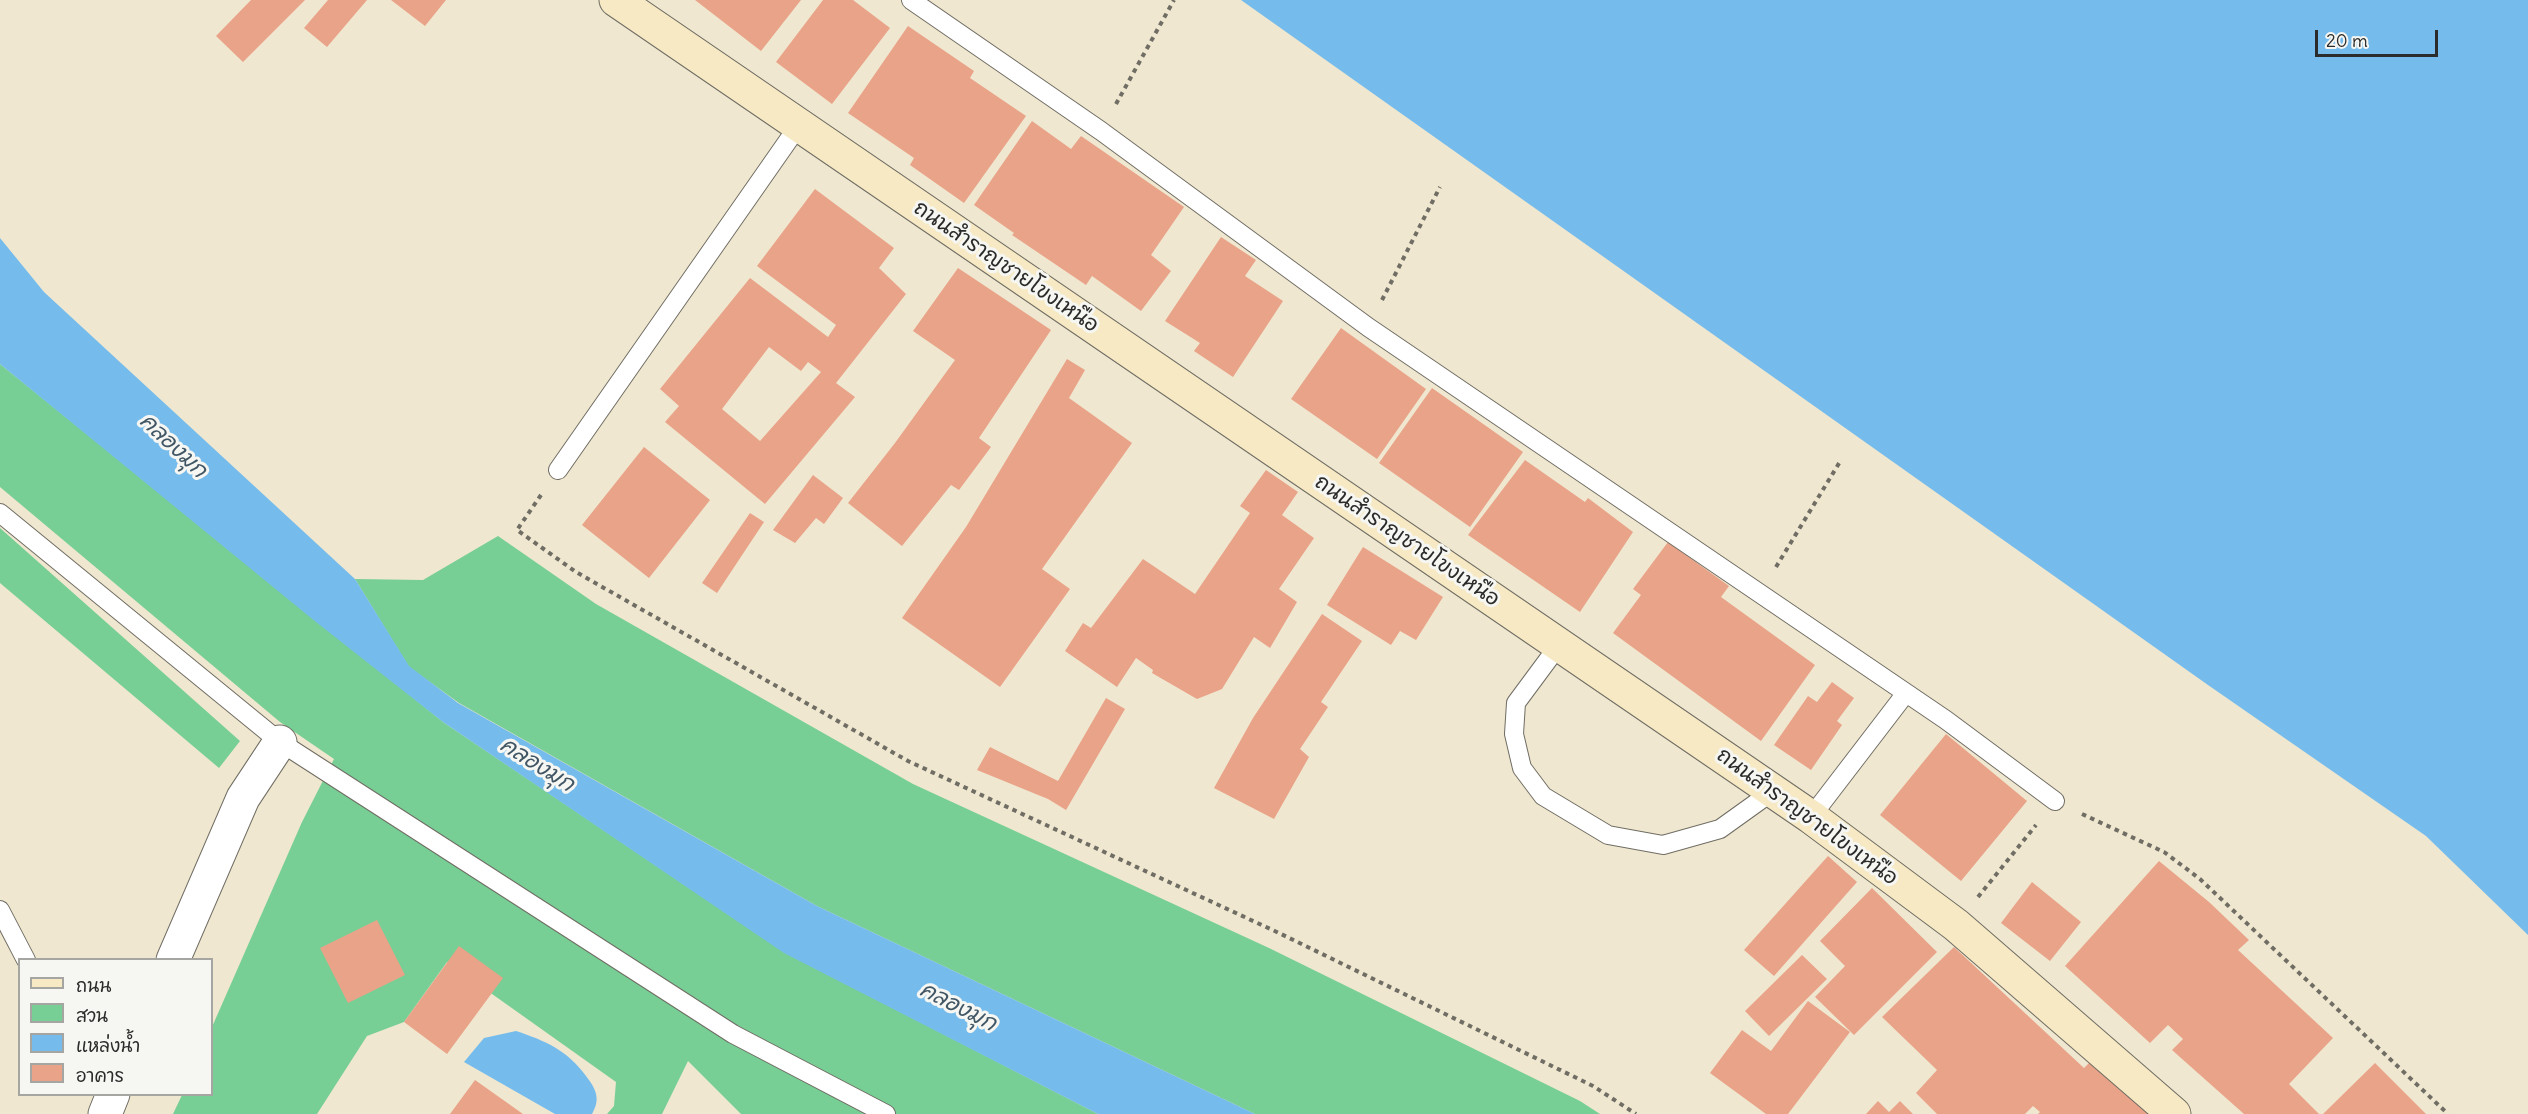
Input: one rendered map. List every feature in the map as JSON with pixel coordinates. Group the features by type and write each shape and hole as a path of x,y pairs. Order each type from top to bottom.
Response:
{"street":[{"name":"ถนนสำราญชายโขงเหนือ","path":"616,0 1811,817 1956,925 2174,1114"},
{"path":"173,958 243,798 280,742"},
{"path":"105,1114 113,1096"}],"lane":[{"path":"911,0 1101,131 1368,327 1946,720 2055,801"},
{"path":"558,470 799,125"},
{"path":"0,513 280,742 733,1034 886,1114"},
{"path":"1559,645 1516,703 1514,734 1522,768 1544,796 1608,835 1663,845 1720,829 1773,792"},
{"path":"1811,817 1906,693"},
{"path":"0,910 25,958"}],"path":[{"path":"1101,131 1174,0"},
{"path":"1368,327 1440,187"},
{"path":"1760,594 1841,460"},
{"path":"558,470 517,530 576,572 908,761 1279,933 1593,1086 1636,1114"},
{"path":"1956,925 2055,801 2164,852 2200,879 2448,1114"}],"green space":[{"path":"0,364 443,722 784,952 1098,1114 741,1114 688,1061 662,1114 607,1114 614,1106 616,1082 447,962 404,1022 367,1036 317,1114 173,1114 182,1096 213,1096 213,1025 302,822 334,759 280,722 0,487"},
{"path":"0,528 240,741 219,768 0,583"},
{"path":"498,536 596,604 913,784 1269,948 1580,1101 1600,1114 1255,1114 817,906 459,703 409,667 355,579 423,580"}],"water":[{"path":"1241,0 2528,0 2528,935 2426,836 2208,685"},
{"name":"คลองมุก","path":"0,238 44,292 355,579 409,666 458,703 817,906 1255,1114 1098,1114 784,953 443,722 316,622 0,364"},
{"path":"516,1031 555,1048 579,1067 596,1094 595,1109 592,1114 555,1114 464,1062 484,1038"}],"building":[{"path":"251,0 305,0 243,62 216,36"},
{"path":"328,0 367,0 327,47 304,28"},
{"path":"391,0 446,0 425,26"},
{"path":"695,0 801,0 761,51"},
{"path":"823,0 853,0 890,28 832,104 776,62"},
{"path":"908,26 974,71 970,78 1026,116 964,203 910,165 914,158 848,113"},
{"path":"1032,121 1071,149 1081,136 1184,207 1151,255 1171,271 1141,311 1092,276 1086,285 1012,235 1014,233 974,205"},
{"path":"815,189 894,248 879,268 906,294 836,383 855,397 765,504 665,422 679,406 660,389 750,278 828,337 836,325 757,266","holes":["769,347 801,371 808,362 821,372 760,441 722,409"]},
{"path":"1221,237 1256,260 1245,276 1283,301 1233,377 1194,351 1200,343 1165,321"},
{"path":"958,268 1051,330 979,438 991,447 959,490 951,485 902,546 848,503 955,360 913,331"},
{"path":"1341,328 1426,389 1377,459 1291,399"},
{"path":"1067,359 1085,370 1069,398 1132,443 1042,569 1070,589 1000,687 902,618 966,527"},
{"path":"1432,388 1523,452 1470,527 1379,463"},
{"path":"644,447 710,500 649,578 582,525"},
{"path":"1525,460 1585,502 1588,498 1633,532 1580,612 1468,535"},
{"path":"1266,470 1298,492 1282,515 1314,538 1279,589 1297,602 1270,648 1254,637 1222,689 1197,699 1152,673 1153,670 1136,658 1117,687 1065,651 1083,623 1091,628 1143,559 1195,594 1250,513 1240,506"},
{"path":"813,475 843,498 824,524 816,518 795,543 773,530"},
{"path":"750,513 764,522 717,593 702,583"},
{"path":"1668,542 1729,586 1721,597 1815,665 1761,741 1613,633 1641,595 1633,589"},
{"path":"1363,547 1443,597 1416,640 1400,631 1391,645 1327,605"},
{"path":"1322,614 1362,641 1321,702 1328,707 1300,749 1309,757 1274,819 1214,788 1253,718"},
{"path":"1832,682 1854,698 1837,721 1842,725 1811,770 1774,745 1808,696 1817,702"},
{"path":"1106,698 1125,709 1066,810 1048,799 977,770 990,747 1058,781"},
{"path":"1946,734 2027,801 1961,881 1880,815"},
{"path":"1828,856 1857,882 1774,976 1744,950"},
{"path":"2159,861 2209,902 2249,940 2238,950 2333,1038 2289,1084 2319,1114 2244,1114 2172,1050 2183,1039 2168,1025 2150,1043 2065,966"},
{"path":"2032,882 2081,922 2050,961 2001,923"},
{"path":"1872,888 1937,952 1854,1035 1815,997 1845,966 1820,941"},
{"path":"377,920 405,975 348,1003 320,948"},
{"path":"459,946 503,978 447,1054 404,1022"},
{"path":"1954,947 2084,1068 2091,1061 2121,1091 2126,1086 2151,1114 2038,1114 2040,1112 2033,1106 2025,1114 1937,1114 1916,1093 1937,1070 1882,1017"},
{"path":"1802,955 1827,979 1769,1036 1745,1011"},
{"path":"1808,1001 1850,1032 1788,1114 1766,1114 1710,1073 1742,1030 1771,1051"},
{"path":"2375,1063 2426,1114 2323,1114"},
{"path":"475,1080 523,1114 450,1114"},
{"path":"1878,1101 1889,1112 1900,1101 1913,1114 1866,1114"}]}
